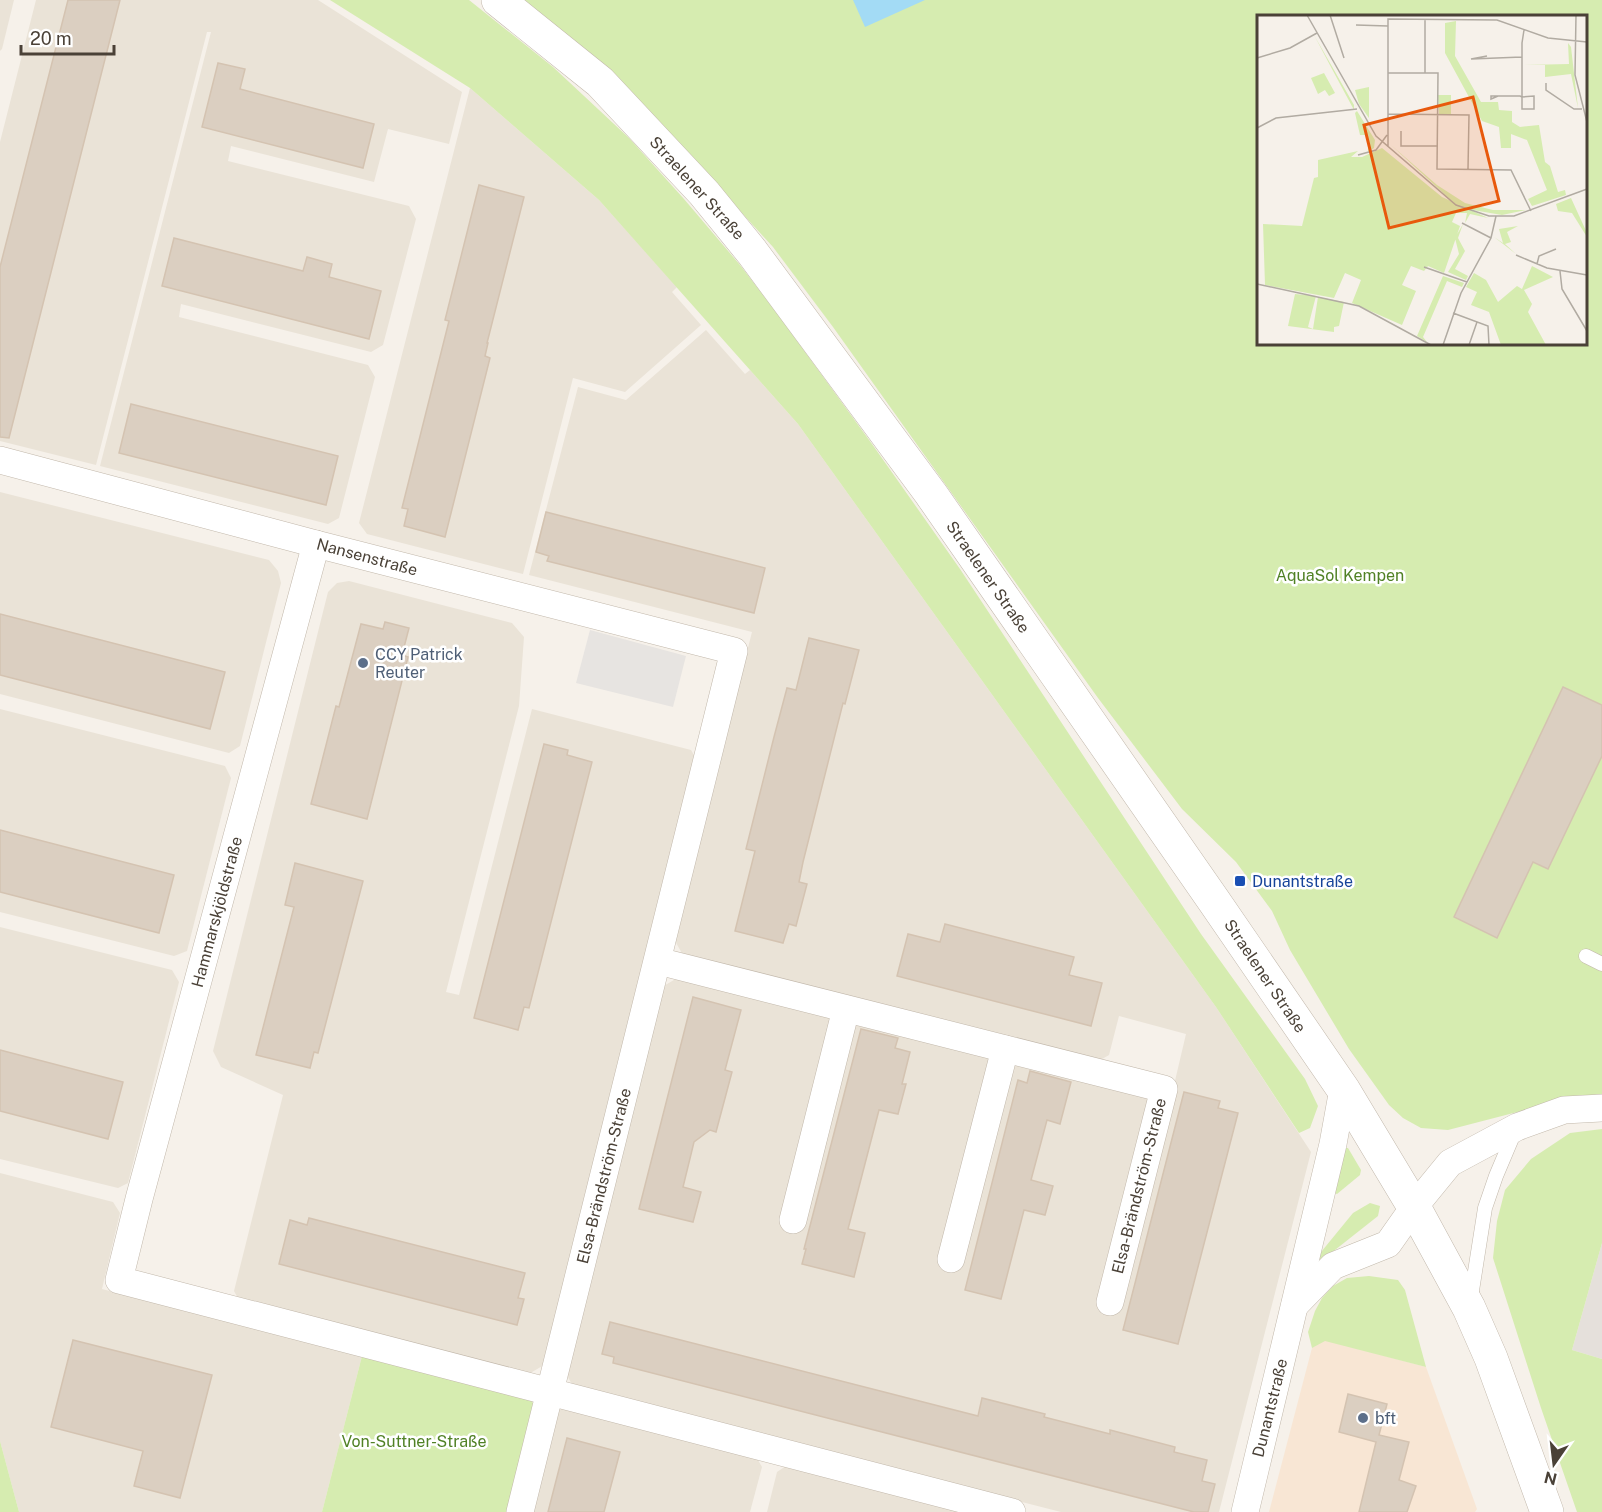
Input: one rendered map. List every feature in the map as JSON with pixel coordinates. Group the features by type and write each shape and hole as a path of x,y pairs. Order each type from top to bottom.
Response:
{"street":[{"name":"Straelener Straße","path":"498,0 600,82 704,193 752,252 931,494 1342,1089 1414,1207 1469,1308 1491,1358 1547,1512"},
{"name":"Nansenstraße","path":"0,460 734,651"},
{"name":"Hammarskjöldstraße","path":"316,544 119,1280 550,1392"},
{"name":"Elsa-Brändström-Straße","path":"550,1392 734,651"},
{"name":"Elsa-Brändström-Straße","path":"658,961 1164,1089 1110,1302"},
{"path":"792,1220 846,1009"},
{"path":"951,1259 1005,1049"},
{"name":"Dunantstraße","path":"1245,1512 1333,1144 1342,1089"},
{"path":"1295,1305 1333,1266 1388,1244 1414,1207 1450,1163 1517,1127 1564,1110 1602,1108"},
{"path":"520,1512 550,1392 980,1508 1012,1512"}],"lane":[{"path":"1586,956 1602,964"},
{"path":"1469,1308 1485,1208 1517,1127"}],"shaded area":[{"path":"0,0 14,0 0,51"},
{"path":"36,0 318,0 462,92 449,144 388,129 374,182 231,146 228,161 409,206 416,219 383,345 371,352 181,304 179,317 368,365 375,377 339,518 328,524 100,466 211,32 207,32 96,465 0,441 0,142"},
{"path":"470,88 599,200 677,287 672,292 701,325 625,392 573,378 523,574 367,534 359,523"},
{"path":"706,330 745,374 750,370 798,424 1216,1007 1311,1152 1219,1512 1061,1512 574,1388 564,1370 662,987 679,977 829,1015 849,1030 860,1023 987,1055 1008,1070 1019,1063 1170,1102 1186,1034 1119,1016 1109,1055 1097,1062 684,957 674,939 752,632 529,575 578,387 626,400"},
{"path":"0,492 269,560 278,571 281,583 240,746 229,753 0,694"},
{"path":"349,581 512,623 524,637 519,706 446,992 459,995 532,709 691,750 698,762 544,1365 527,1375 240,1302 234,1291 283,1095 221,1067 213,1051 328,592 337,583"},
{"path":"590,630 686,656 673,707 576,683"},
{"path":"0,709 225,766 231,778 187,951 174,956 0,912"},
{"path":"0,927 172,970 179,982 128,1183 118,1188 0,1159"},
{"path":"0,1173 113,1202 120,1213 102,1289 362,1356 322,1512 19,1512 0,1441"},
{"path":"1602,1243 1602,1359 1572,1350"},
{"path":"1325,1340 1426,1367 1477,1509 1475,1512 1269,1512 1312,1348"},
{"path":"564,1407 755,1455 762,1467 750,1512 528,1512 553,1414"},
{"path":"789,1464 966,1512 767,1512 777,1472"}],"green space":[{"path":"330,0 469,0 553,67 629,138 684,199 740,265 872,444 960,569 1201,934 1305,1079 1318,1106 1310,1128 1299,1133 1216,1007 798,424 599,200 470,88"},
{"name":"AquaSol Kempen","path":"522,0 1602,0 1602,1094 1567,1099 1448,1130 1421,1128 1403,1118 1389,1105 1349,1049 1290,950 1272,911 1236,862 1182,809 1098,698 833,327 773,247 708,176"},
{"path":"1602,1129 1602,1243 1572,1350 1602,1359 1602,1512 1577,1512 1493,1258 1497,1221 1505,1190 1531,1159 1570,1133"},
{"path":"1343,1148 1348,1148 1361,1170 1360,1175 1337,1194 1332,1192"},
{"path":"1370,1203 1380,1206 1378,1216 1321,1261 1317,1257 1353,1213"},
{"path":"1369,1276 1398,1280 1405,1290 1426,1367 1325,1341 1312,1348 1308,1332 1322,1298 1333,1286 1347,1278"},
{"name":"Von-Suttner-Straße","path":"362,1356 530,1398 537,1410 511,1512 322,1512"},
{"path":"0,1441 19,1512 0,1512"}],"water":[{"path":"853,0 925,0 865,27"}],"building":[{"path":"68,0 120,0 9,438 0,437 0,267"},
{"path":"218,63 245,69 240,89 374,124 363,168 202,127"},
{"path":"479,185 524,197 487,343 485,356 490,358 445,537 404,526 408,509 402,508 449,321 445,320"},
{"path":"174,238 303,271 307,257 332,264 329,277 381,291 369,339 162,286"},
{"path":"131,404 338,456 326,505 119,453"},
{"path":"546,512 765,568 754,613 547,561 549,556 536,552"},
{"path":"0,614 225,672 210,729 0,675"},
{"path":"385,622 409,628 402,655 408,657 367,819 311,804 336,706 339,707 361,624 383,629"},
{"path":"809,638 859,650 845,704 843,703 803,862 799,882 807,884 796,926 789,924 783,943 735,931 755,851 746,849 774,737 787,688 796,690"},
{"path":"1563,687 1602,705 1602,756 1548,869 1533,862 1497,938 1454,917"},
{"path":"544,744 568,750 567,755 592,762 529,1008 524,1007 518,1030 474,1018"},
{"path":"0,830 174,875 159,933 0,892"},
{"path":"295,863 363,881 318,1053 314,1052 310,1068 256,1055 294,907 285,905"},
{"path":"945,924 1074,957 1069,975 1102,983 1091,1026 897,976 908,934 940,942"},
{"path":"693,997 741,1010 725,1070 732,1072 716,1132 710,1130 694,1142 683,1187 701,1192 693,1222 639,1209"},
{"path":"861,1029 898,1038 895,1048 910,1052 902,1084 906,1084 898,1114 879,1110 848,1229 865,1233 854,1277 802,1264"},
{"path":"0,1050 123,1082 108,1139 0,1111"},
{"path":"1030,1071 1071,1082 1060,1124 1047,1120 1031,1180 1053,1186 1045,1215 1024,1210 1001,1299 965,1290 1018,1080 1027,1083"},
{"path":"1184,1092 1220,1101 1218,1108 1238,1113 1178,1344 1123,1330"},
{"path":"309,1218 525,1273 518,1298 524,1299 517,1325 279,1264 290,1220 307,1225"},
{"path":"610,1322 978,1416 982,1398 1110,1434 1110,1430 1175,1447 1174,1452 1207,1460 1202,1481 1215,1484 1208,1512 1194,1512 613,1363 614,1357 602,1354"},
{"path":"73,1340 212,1375 180,1498 134,1486 143,1451 51,1427"},
{"path":"1348,1394 1387,1404 1379,1435 1409,1442 1399,1480 1416,1486 1407,1512 1359,1512 1376,1442 1339,1432"},
{"path":"567,1438 620,1452 604,1512 548,1512"}],"place":[{"name":"CCY Patrick Reuter","path":"363,663"},
{"name":"Dunantstraße","path":"1240,881"},
{"name":"bft","path":"1363,1418"}]}
